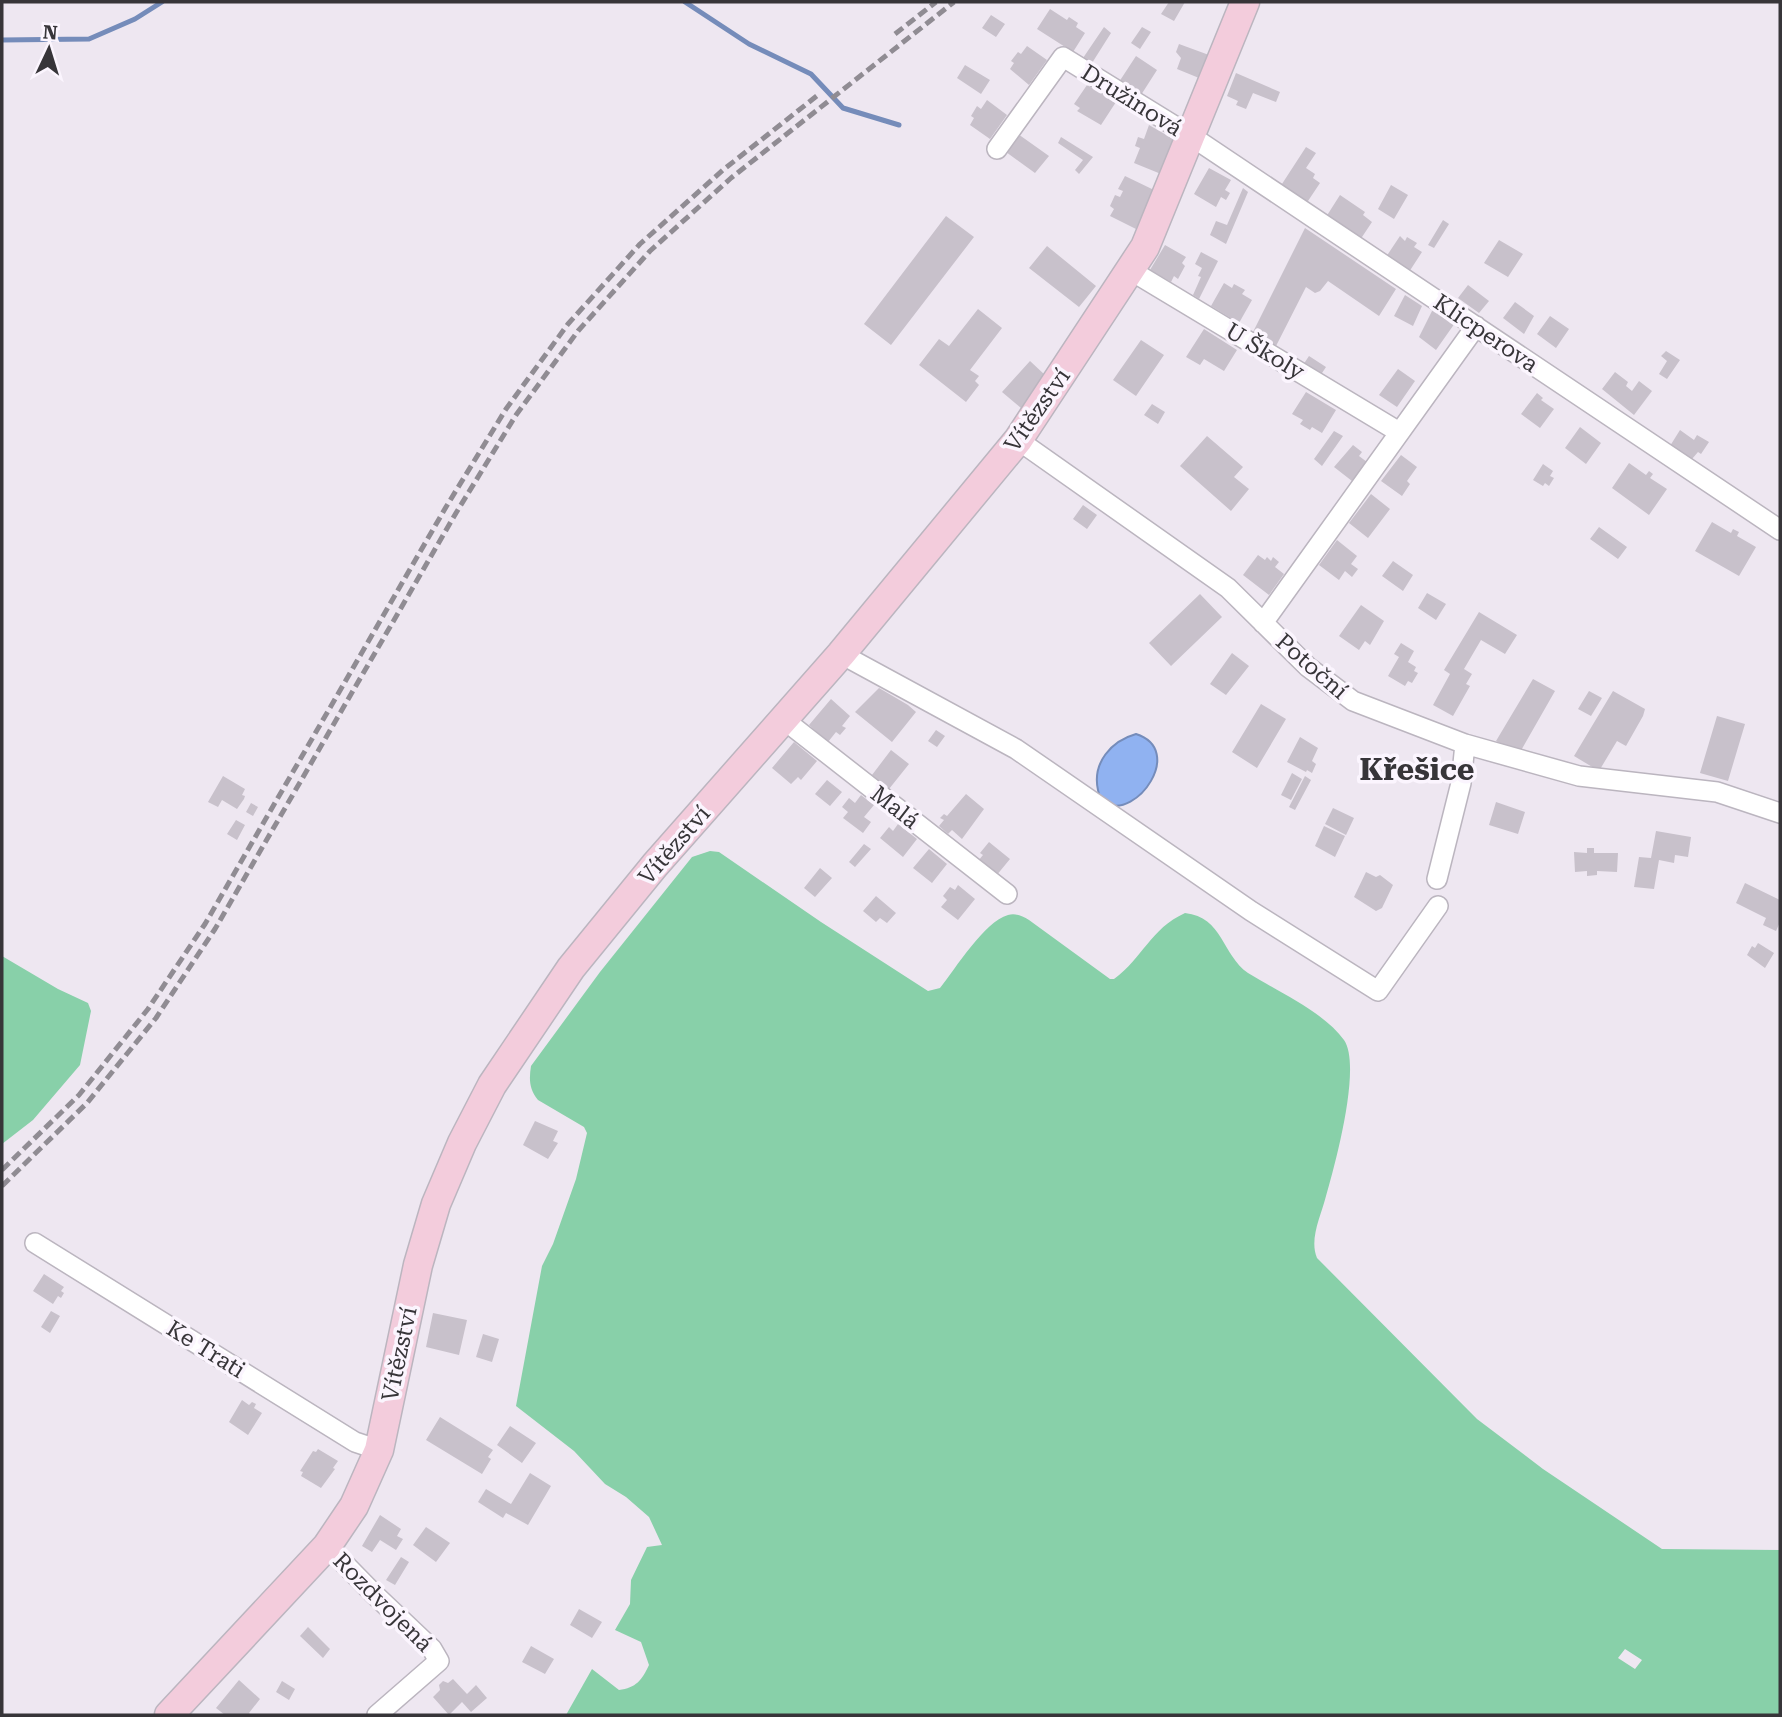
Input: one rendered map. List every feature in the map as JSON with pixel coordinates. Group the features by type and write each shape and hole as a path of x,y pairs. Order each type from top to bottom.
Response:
{"main road":[{"name":"Vítězství","path":"173,1714 327,1546 354,1506 379,1450 418,1265 436,1204 461,1143 492,1085 571,968 655,864 841,654 1018,440 1145,247 1245,2"}],"street":[{"name":"Družinová","path":"997,149 1063,57 1191,136"},
{"name":"Klicperova","path":"1191,136 1780,530"},
{"name":"U Školy","path":"1130,270 1399,432"},
{"path":"1263,623 1476,326"},
{"name":"Potoční","path":"1018,440 1228,588 1308,667 1353,701 1465,744 1579,776 1717,792 1780,813"},
{"path":"841,654 1016,749 1251,911 1378,991 1438,906"},
{"name":"Malá","path":"783,719 1007,894"},
{"path":"1437,880 1461,783 1465,744"},
{"name":"Ke Trati","path":"35,1243 355,1442 379,1450"},
{"name":"Rozdvojená","path":"327,1546 432,1648 439,1661 377,1715"}],"green space":[{"path":"710,851 719,852 928,991 940,988 980,936 999,919 1008,915 1019,915 1029,920 1110,979 1124,971 1155,935 1173,920 1185,913 1198,916 1207,922 1215,929 1239,965 1325,1020 1344,1040 1349,1053 1349,1093 1335,1162 1315,1235 1317,1258 1477,1419 1543,1469 1662,1549 1780,1550 1780,1715 566,1715 592,1669 619,1690 634,1685 649,1665 641,1642 615,1630 630,1604 631,1580 647,1547 662,1545 649,1517 626,1497 605,1484 574,1451 516,1406 542,1266 553,1244 576,1179 587,1133 584,1127 538,1100 530,1084 531,1066 600,972 692,857","holes":["1625,1649 1642,1660 1635,1669 1618,1658"]},
{"path":"2,956 58,989 88,1003 91,1011 80,1065 33,1120 2,1144"}],"water":[{"path":"1136,734 1150,742 1157,754 1151,781 1142,793 1130,802 1118,806 1106,803 1101,799 1098,790 1101,762 1111,748"}],"building":[{"path":"1169,2 1185,2 1174,21 1161,14"},
{"path":"1050,9 1067,20 1069,17 1078,23 1076,27 1085,33 1073,52 1037,29"},
{"path":"991,15 1005,24 996,37 982,28"},
{"path":"1104,27 1111,33 1092,63 1083,58"},
{"path":"1142,27 1151,32 1140,49 1131,43"},
{"path":"1179,44 1209,55 1199,78 1177,69 1181,58 1176,52"},
{"path":"1027,46 1047,60 1029,85 1010,69 1014,63 1011,61"},
{"path":"1136,56 1157,70 1141,95 1119,82"},
{"path":"965,65 990,80 981,94 957,78"},
{"path":"1236,73 1280,92 1276,102 1253,93 1246,109 1236,105 1238,101 1227,96"},
{"path":"1087,85 1116,102 1101,125 1077,111 1080,108 1074,104"},
{"path":"987,100 1007,115 990,139 970,125 974,118 971,116 977,106 981,109"},
{"path":"1149,125 1175,140 1161,174 1134,163 1140,148 1135,146 1138,137 1144,139"},
{"path":"1018,134 1049,156 1035,173 1006,152"},
{"path":"1061,137 1093,157 1079,174 1075,170 1083,160 1058,143"},
{"path":"1306,147 1316,153 1306,168 1315,174 1313,178 1320,183 1306,204 1280,187"},
{"path":"1209,168 1231,180 1225,190 1230,193 1226,200 1221,197 1216,207 1194,194"},
{"path":"1125,176 1154,190 1136,229 1110,216 1114,209 1110,206 1115,195 1120,197 1123,191 1118,189"},
{"path":"1391,185 1408,195 1394,219 1378,209"},
{"path":"1243,188 1248,192 1226,244 1210,235 1216,221 1227,225"},
{"path":"1340,195 1365,212 1363,215 1372,222 1360,240 1326,217"},
{"path":"946,216 974,237 891,345 864,324"},
{"path":"1443,220 1449,224 1434,248 1428,245"},
{"path":"1305,228 1396,289 1379,316 1328,281 1315,293 1306,287 1275,348 1251,336"},
{"path":"1400,236 1405,241 1407,237 1417,243 1414,247 1422,252 1409,272 1386,257"},
{"path":"1499,240 1523,254 1508,277 1484,263"},
{"path":"1165,245 1186,257 1182,263 1185,266 1178,279 1174,276 1171,282 1150,270"},
{"path":"1047,246 1096,286 1079,307 1029,268"},
{"path":"1201,252 1218,261 1199,299 1193,295 1201,277 1198,276 1202,268 1195,264"},
{"path":"1224,283 1232,288 1234,284 1245,290 1242,294 1252,300 1239,323 1211,306"},
{"path":"1468,285 1489,301 1479,313 1458,298"},
{"path":"1405,295 1422,306 1413,326 1394,316"},
{"path":"1515,302 1534,316 1524,334 1503,318"},
{"path":"978,309 1002,328 970,370 979,376 975,381 979,385 966,402 919,365 939,339 949,346"},
{"path":"1433,309 1455,323 1436,350 1419,337"},
{"path":"1550,316 1569,329 1556,348 1537,334"},
{"path":"1204,329 1237,350 1224,371 1204,359 1200,365 1186,357"},
{"path":"1141,340 1164,355 1136,396 1113,380"},
{"path":"1666,351 1680,360 1667,379 1659,374 1667,361 1661,356"},
{"path":"1309,356 1326,367 1318,379 1301,368"},
{"path":"1030,361 1045,375 1021,408 1002,392"},
{"path":"1398,369 1415,381 1397,407 1379,395"},
{"path":"1615,372 1628,382 1626,386 1632,391 1639,381 1652,391 1634,415 1602,389"},
{"path":"1306,392 1336,410 1322,433 1300,424 1303,420 1292,414"},
{"path":"1537,393 1543,398 1541,400 1554,409 1540,428 1521,414"},
{"path":"1152,404 1165,412 1158,424 1144,415"},
{"path":"1580,427 1601,443 1586,464 1565,448"},
{"path":"1680,430 1694,440 1697,435 1709,442 1701,454 1698,452 1692,459 1670,446"},
{"path":"1334,431 1343,436 1322,466 1314,459"},
{"path":"1207,436 1243,467 1234,477 1249,489 1231,511 1180,466"},
{"path":"1353,445 1362,452 1359,456 1367,462 1352,481 1334,467"},
{"path":"1401,455 1417,467 1407,481 1410,484 1402,496 1381,481"},
{"path":"1629,463 1646,475 1649,471 1653,474 1650,478 1667,489 1649,515 1612,488"},
{"path":"1543,464 1553,471 1550,476 1554,478 1549,486 1545,483 1543,486 1533,480"},
{"path":"1371,494 1390,509 1368,538 1349,523"},
{"path":"1083,505 1097,515 1087,529 1073,519"},
{"path":"1712,522 1731,533 1733,529 1739,532 1737,536 1756,547 1739,576 1695,551"},
{"path":"1599,527 1627,547 1618,559 1590,539"},
{"path":"1337,540 1357,556 1351,564 1358,569 1352,577 1345,571 1339,580 1319,565"},
{"path":"1258,555 1271,561 1273,557 1279,562 1275,567 1284,574 1269,595 1243,575"},
{"path":"1393,561 1413,575 1403,591 1382,576"},
{"path":"1427,593 1446,604 1436,620 1418,608"},
{"path":"1200,594 1222,617 1171,666 1149,643"},
{"path":"1361,605 1384,621 1370,645 1365,641 1359,650 1339,636"},
{"path":"1479,612 1517,635 1505,654 1481,640 1464,669 1472,674 1466,684 1470,686 1453,716 1433,705 1450,674 1444,670"},
{"path":"1401,643 1414,651 1408,662 1416,667 1414,671 1418,673 1412,683 1408,681 1405,686 1388,676 1399,657 1394,654"},
{"path":"1232,653 1249,666 1226,695 1210,684"},
{"path":"1533,679 1555,691 1519,754 1496,741"},
{"path":"879,688 916,712 892,742 855,712"},
{"path":"1589,691 1602,698 1591,716 1578,709"},
{"path":"1613,691 1645,709 1626,746 1617,741 1599,771 1574,756"},
{"path":"831,699 850,716 842,726 846,728 840,735 836,732 828,742 809,725"},
{"path":"1261,704 1286,719 1257,768 1232,752"},
{"path":"1717,716 1745,724 1728,781 1700,773"},
{"path":"936,730 945,736 937,747 928,741"},
{"path":"1300,737 1318,748 1312,761 1316,764 1312,773 1287,762"},
{"path":"794,742 817,761 801,780 798,777 791,784 772,768"},
{"path":"891,750 909,764 889,789 872,775"},
{"path":"1432,764 1442,767 1440,778 1429,776"},
{"path":"1292,773 1302,779 1291,800 1281,795"},
{"path":"223,776 245,789 242,795 245,796 244,799 237,809 222,800 218,807 208,802"},
{"path":"1305,776 1311,780 1295,810 1289,807"},
{"path":"827,780 842,792 830,806 815,794"},
{"path":"966,794 984,809 962,839 952,830 948,834 939,826 944,820 940,818 944,814 947,816"},
{"path":"861,795 874,805 864,817 871,822 863,833 843,818 848,812 842,807 849,798 855,803"},
{"path":"1496,802 1525,812 1518,834 1489,825"},
{"path":"251,803 258,807 253,816 246,812"},
{"path":"1333,808 1354,818 1346,835 1325,824"},
{"path":"236,820 245,825 237,840 227,834"},
{"path":"898,824 917,839 903,857 880,838 889,827 893,831"},
{"path":"1324,826 1345,836 1335,857 1315,846"},
{"path":"1656,831 1691,837 1688,857 1675,855 1674,863 1659,860 1654,889 1634,887 1639,857 1651,858"},
{"path":"989,842 1010,859 996,876 978,861 983,855 980,853"},
{"path":"864,844 871,849 855,867 849,862"},
{"path":"1587,848 1594,848 1594,853 1618,853 1617,872 1597,871 1597,875 1587,876 1587,871 1575,872 1574,852 1587,853"},
{"path":"929,849 947,864 932,883 913,868"},
{"path":"820,868 832,878 815,897 804,888"},
{"path":"1366,872 1376,877 1380,875 1393,885 1382,908 1376,911 1354,897"},
{"path":"1745,883 1780,900 1780,922 1776,931 1763,925 1766,918 1736,903"},
{"path":"958,885 975,899 958,920 941,907 947,900 943,896 950,887 955,890"},
{"path":"876,896 896,913 887,923 880,918 876,922 863,911"},
{"path":"1758,943 1774,953 1765,968 1747,955 1752,946 1755,948"},
{"path":"535,1121 558,1131 553,1141 558,1143 548,1159 523,1145"},
{"path":"44,1274 64,1287 61,1298 58,1296 53,1304 33,1291"},
{"path":"51,1311 60,1316 50,1333 41,1327"},
{"path":"433,1313 467,1320 459,1355 426,1347"},
{"path":"483,1334 499,1339 492,1362 476,1357"},
{"path":"242,1400 249,1405 252,1402 256,1404 254,1408 262,1413 248,1435 229,1422"},
{"path":"440,1417 493,1450 482,1474 426,1440"},
{"path":"510,1426 536,1443 522,1463 497,1445"},
{"path":"318,1449 338,1461 321,1488 301,1476 303,1472 300,1471 313,1451"},
{"path":"530,1473 551,1486 528,1525 506,1513 503,1518 478,1502 486,1489 511,1504"},
{"path":"380,1515 401,1529 397,1536 403,1539 396,1550 380,1540 372,1552 362,1546"},
{"path":"426,1527 450,1543 436,1562 413,1545"},
{"path":"401,1557 409,1562 395,1585 386,1580"},
{"path":"579,1609 602,1622 592,1638 570,1625"},
{"path":"308,1627 330,1649 323,1658 300,1636"},
{"path":"531,1646 554,1659 545,1674 522,1662"},
{"path":"453,1679 467,1694 476,1685 487,1698 471,1712 462,1702 449,1715 433,1697 440,1690 439,1685 443,1681 448,1683"},
{"path":"239,1680 260,1699 249,1713 251,1715 225,1715 216,1708"},
{"path":"282,1681 295,1689 289,1700 276,1692"}],"waterway":[{"path":"2,40 89,39 135,19 162,2"},
{"path":"685,2 749,44 811,74 843,108 899,125"}],"railway":[{"path":"895,34 936,2"},
{"path":"2,1186 87,1103 156,1018 215,929 456,513 516,415 578,331 650,251 731,178 954,2"},
{"path":"2,1170 79,1095 148,1009 205,924 446,507 506,409 568,324 640,244 723,170 818,95"}],"district":[{"name":"Křešice","path":"1417,770"}]}
